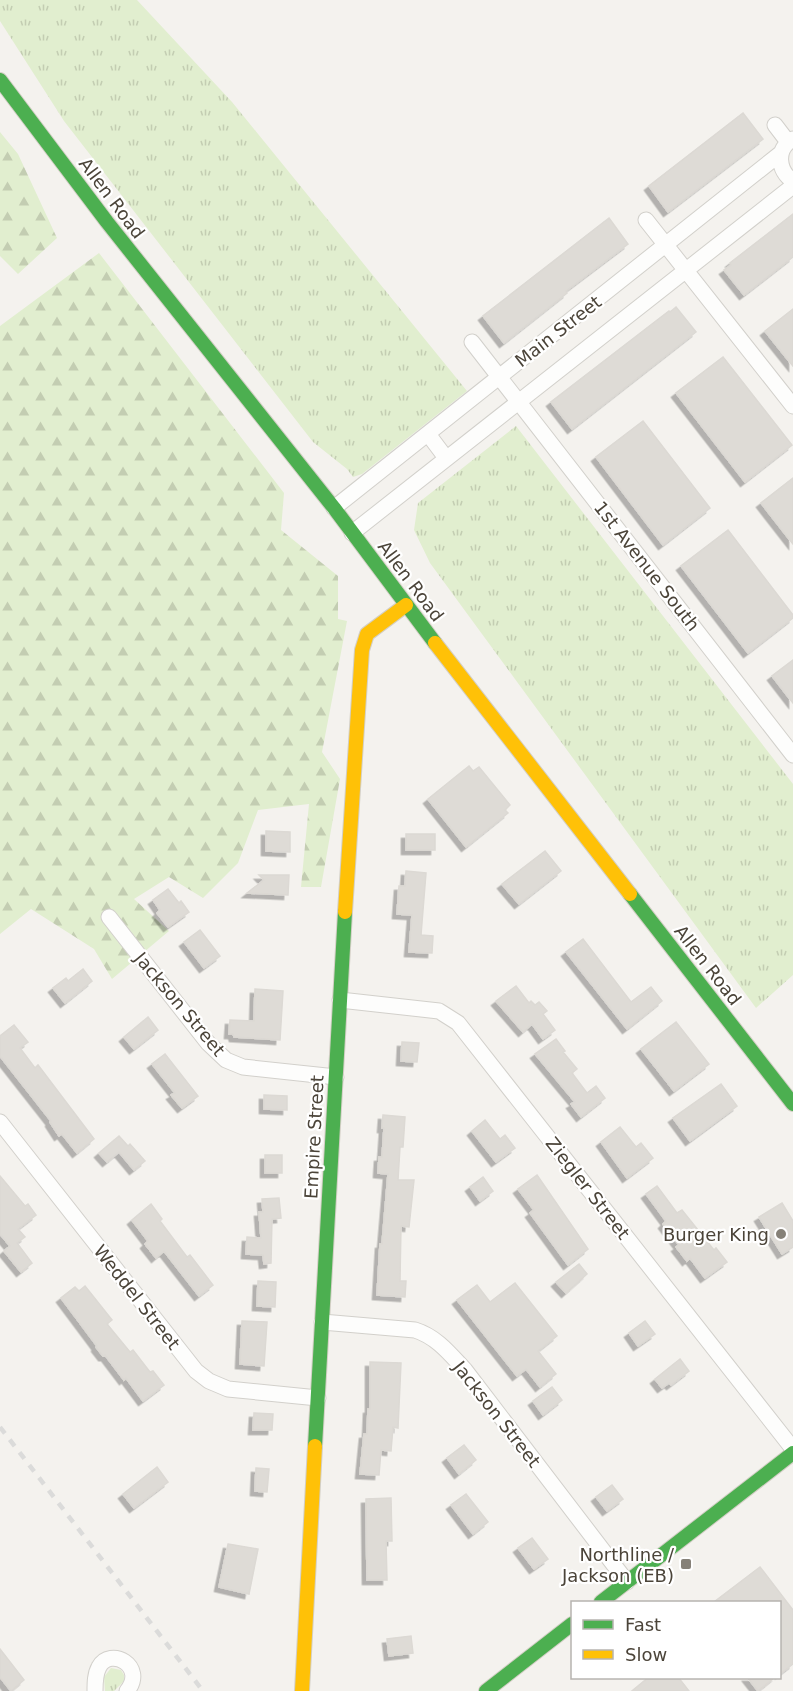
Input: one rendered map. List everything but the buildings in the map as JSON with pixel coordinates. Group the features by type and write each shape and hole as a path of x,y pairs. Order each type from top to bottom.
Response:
{"main road":[{"name":"Allen Road","path":"0,80 114,231 333,508 793,1104"},
{"name":"Empire Street","path":"302,1691 350,812 362,650 370,630 406,605"},
{"path":"602,1601 793,1451"},
{"path":"486,1691 571,1626"}],"street":[{"path":"775,125 787,145 781,167 793,181"},
{"name":"Main Street","path":"333,508 666,246 787,145"},
{"name":"Main Street","path":"352,533 793,186"},
{"path":"646,220 793,406"},
{"name":"1st Avenue South","path":"472,342 793,755"},
{"path":"428,434 446,458"},
{"name":"Jackson Street","path":"109,916 208,1043 226,1060 243,1067 336,1077"},
{"name":"Ziegler Street","path":"340,1000 439,1011 458,1023 793,1451"},
{"name":"Weddel Street","path":"0,1122 196,1371 215,1384 228,1389 318,1398"},
{"name":"Jackson Street","path":"322,1322 415,1330 439,1342 465,1370 627,1582"},
{"path":"95,1691 96,1674 100,1664 109,1658 120,1659 134,1673 132,1684 127,1691"}],"green space":[{"path":"0,0 137,0 232,102 467,391 362,474 353,477 347,469 313,442 64,121 0,21"},
{"path":"0,132 18,154 57,238 18,274 0,256"},
{"path":"99,253 284,493 281,530 338,576 338,619 347,621 322,752 340,779 321,887 301,887 309,804 258,810 238,863 203,898 169,877 134,899 169,931 112,979 94,949 31,909 0,934 0,326"},
{"path":"516,426 793,784 793,975 756,1008 430,563 414,530 418,503"},
{"path":"111,1668 121,1670 124,1681 114,1691 105,1691 104,1677"}],"railway":[{"path":"0,1427 203,1691"}],"traffic: fast":[{"path":"0,80 107,222 334,508 435,643"},
{"path":"630,894 793,1104"},
{"path":"315,1446 345,912"},
{"path":"602,1601 793,1453"},
{"path":"486,1691 571,1625"}],"traffic: slow":[{"path":"345,912 362,650 367,634 406,605"},
{"path":"435,643 630,894"},
{"path":"302,1691 315,1446"}],"place":[{"name":"Burger King","path":"781,1234"},
{"name":"Northline / Jackson (EB)","path":"686,1564"}]}
